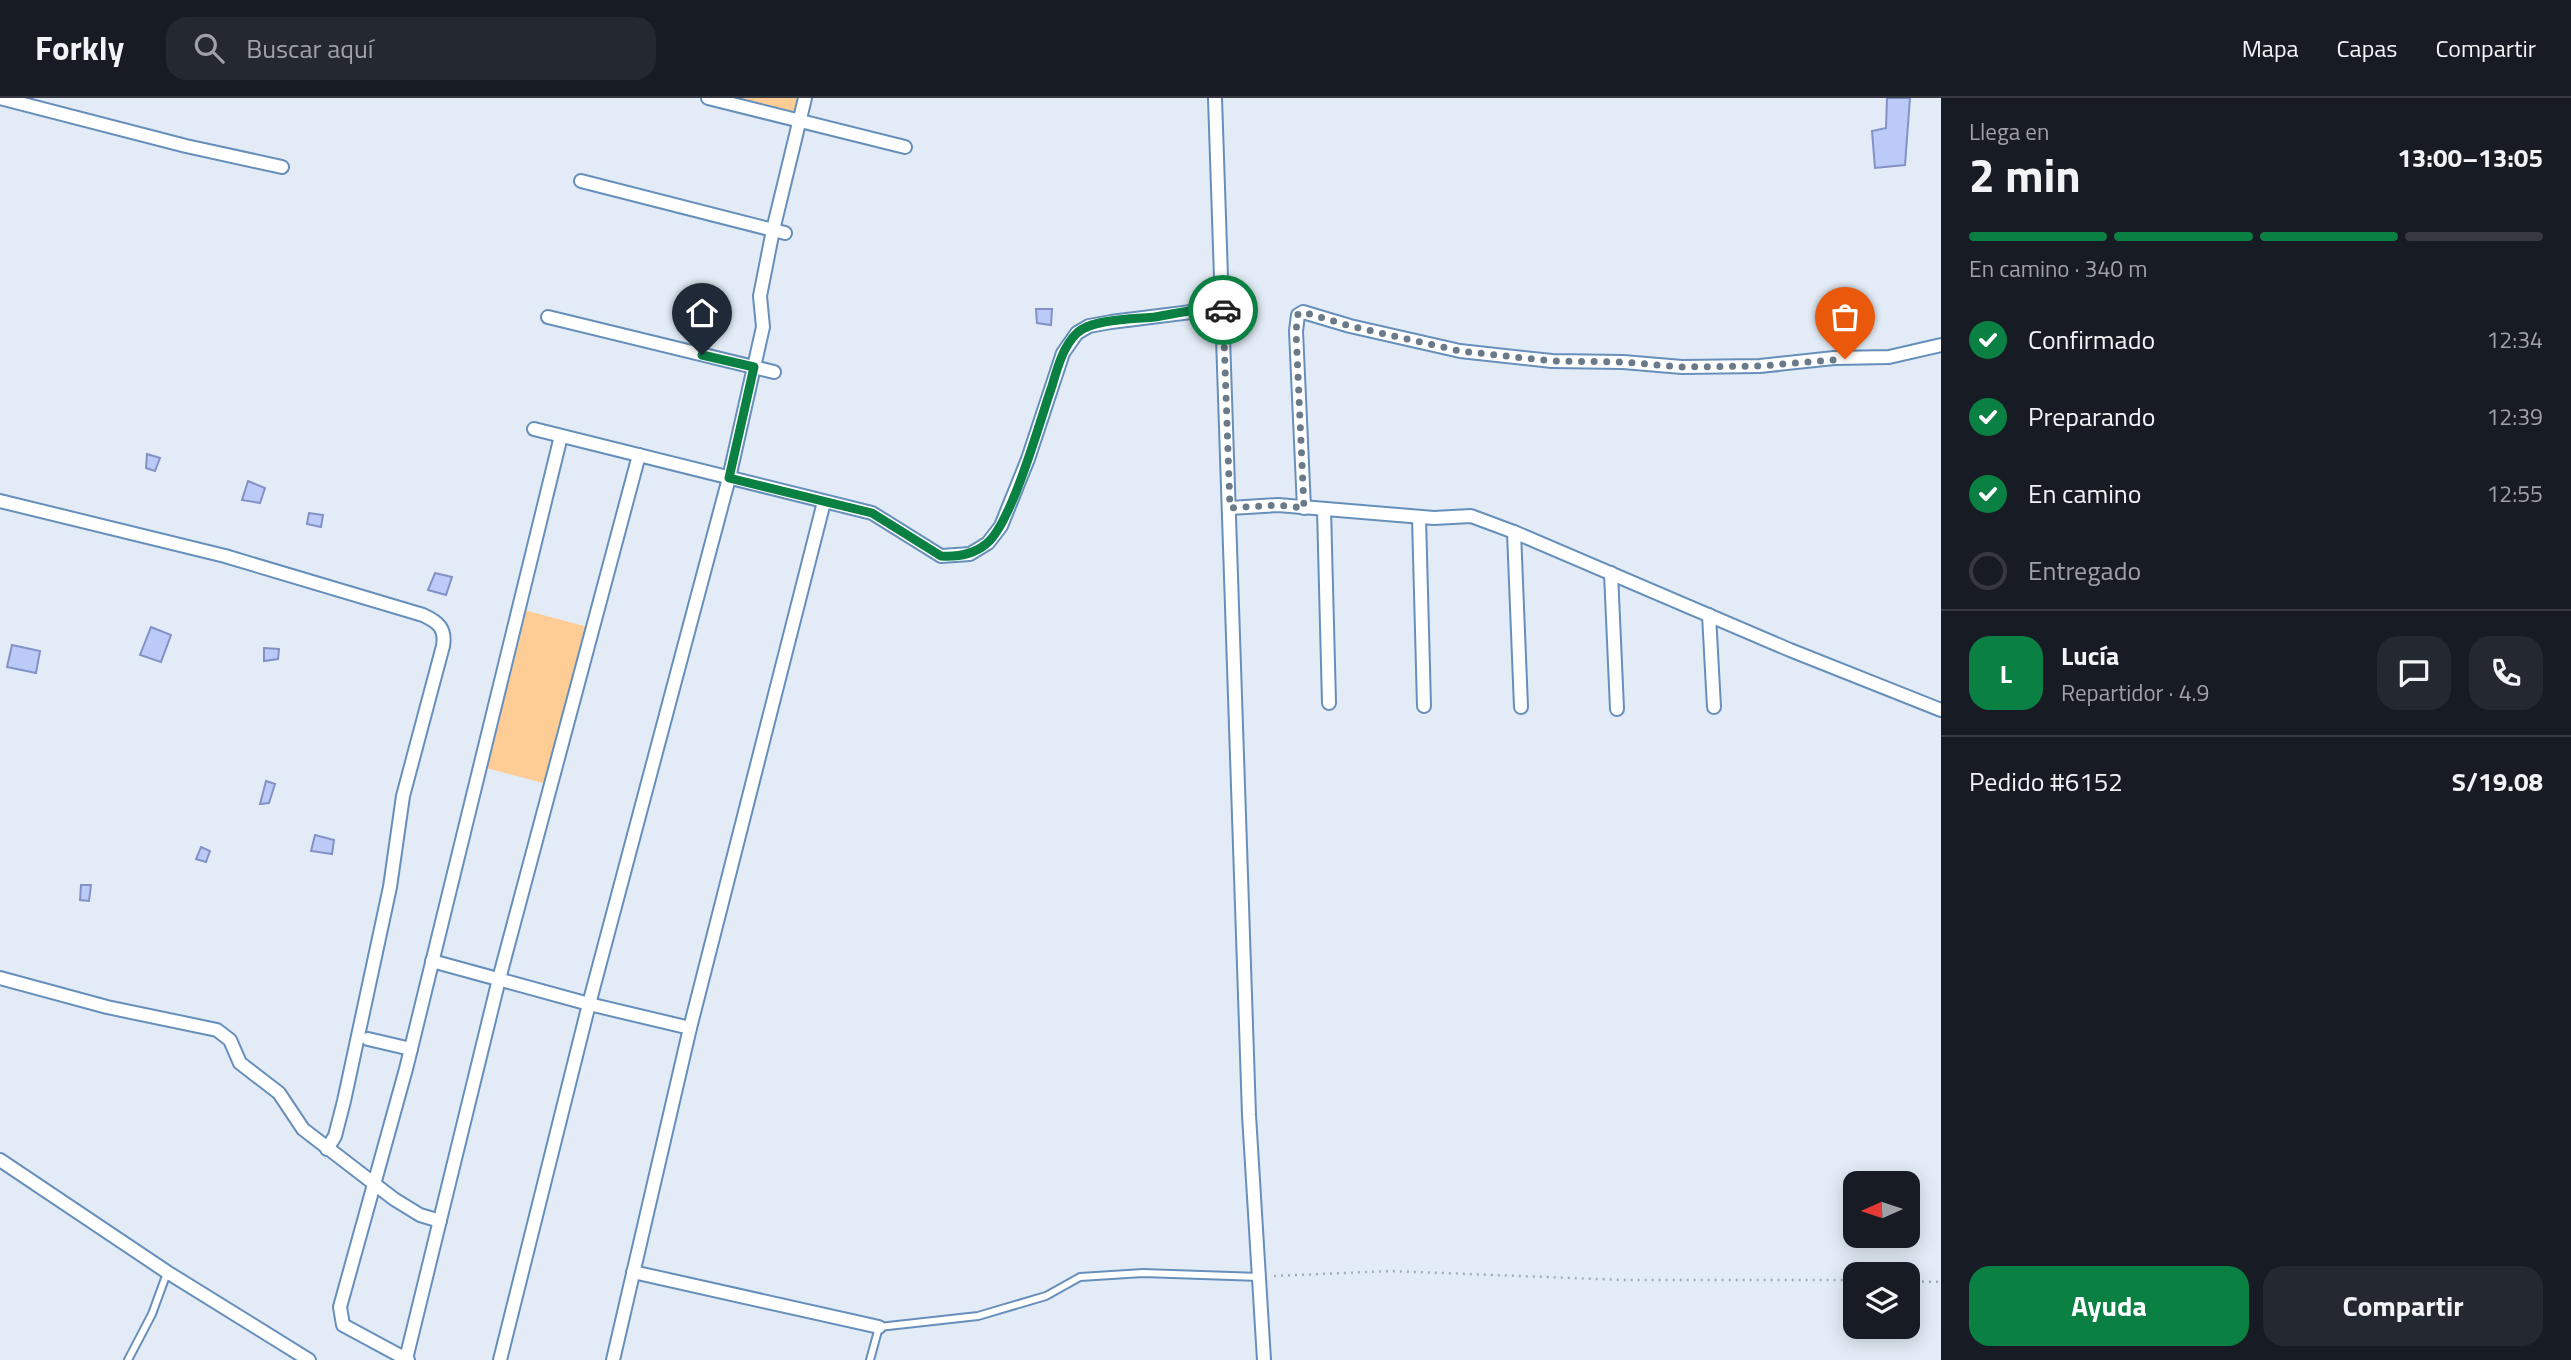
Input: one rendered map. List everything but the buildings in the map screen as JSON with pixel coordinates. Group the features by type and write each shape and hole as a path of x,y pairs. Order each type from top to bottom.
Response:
{"street":[{"path":"0,98 186,146 282,167"},
{"path":"708,98 905,147"},
{"path":"500,1360 589,1004 729,478 763,327 760,296 779,231 806,98"},
{"path":"1215,98 1249,1115 1264,1360"},
{"path":"581,181 779,231"},
{"path":"534,429 872,513 941,556 970,554 988,543 1001,526 1028,459 1063,353 1077,333 1089,326 1100,324 1223,308"},
{"path":"1304,508 1296,331 1298,314 1303,312 1350,326 1460,351 1552,361 1623,362 1682,367 1760,366 1834,358 1889,357 1941,345"},
{"path":"548,317 774,372"},
{"path":"561,436 411,1049 340,1307 343,1325 407,1359 499,979 639,455"},
{"path":"0,501 225,556 423,615 438,622 443,630 443,646 403,796 390,887 344,1101 335,1136 327,1149"},
{"path":"613,1360 690,1028 824,502"},
{"path":"1230,508 1278,505 1419,517 1471,516 1941,710"},
{"path":"1324,509 1329,703"},
{"path":"1419,517 1424,706"},
{"path":"1514,532 1521,707"},
{"path":"1611,573 1617,709"},
{"path":"1709,615 1714,707"},
{"path":"432,961 589,1004 690,1028"},
{"path":"0,978 107,1007 217,1030 230,1040 240,1063 279,1093 303,1129 394,1199 420,1214 440,1221"},
{"path":"369,1039 411,1049"},
{"path":"0,1160 167,1272 309,1360"},
{"path":"634,1272 879,1327"}],"lane":[{"path":"128,1360 152,1314 167,1272"},
{"path":"870,1360 879,1327 978,1316 1046,1296 1080,1277 1143,1273 1260,1277"}],"path":[{"path":"1260,1277 1390,1271 1624,1280 1843,1280"},
{"path":"1920,1281 1941,1282"}],"shaded area":[{"path":"734,98 800,98 797,113"},
{"path":"524,610 588,627 547,784 486,768"}],"way so far":[{"path":"1223,310 1230,508 1278,505 1304,508 1296,331 1298,314 1303,312 1350,326 1460,351 1552,361 1623,362 1682,367 1760,366 1845,359"}],"route":[{"path":"702,355 754,367 729,478 872,513 941,556 953,556 970,554 988,543 1001,526 1028,459 1063,353 1077,333 1089,326 1111,322 1223,310"}]}
